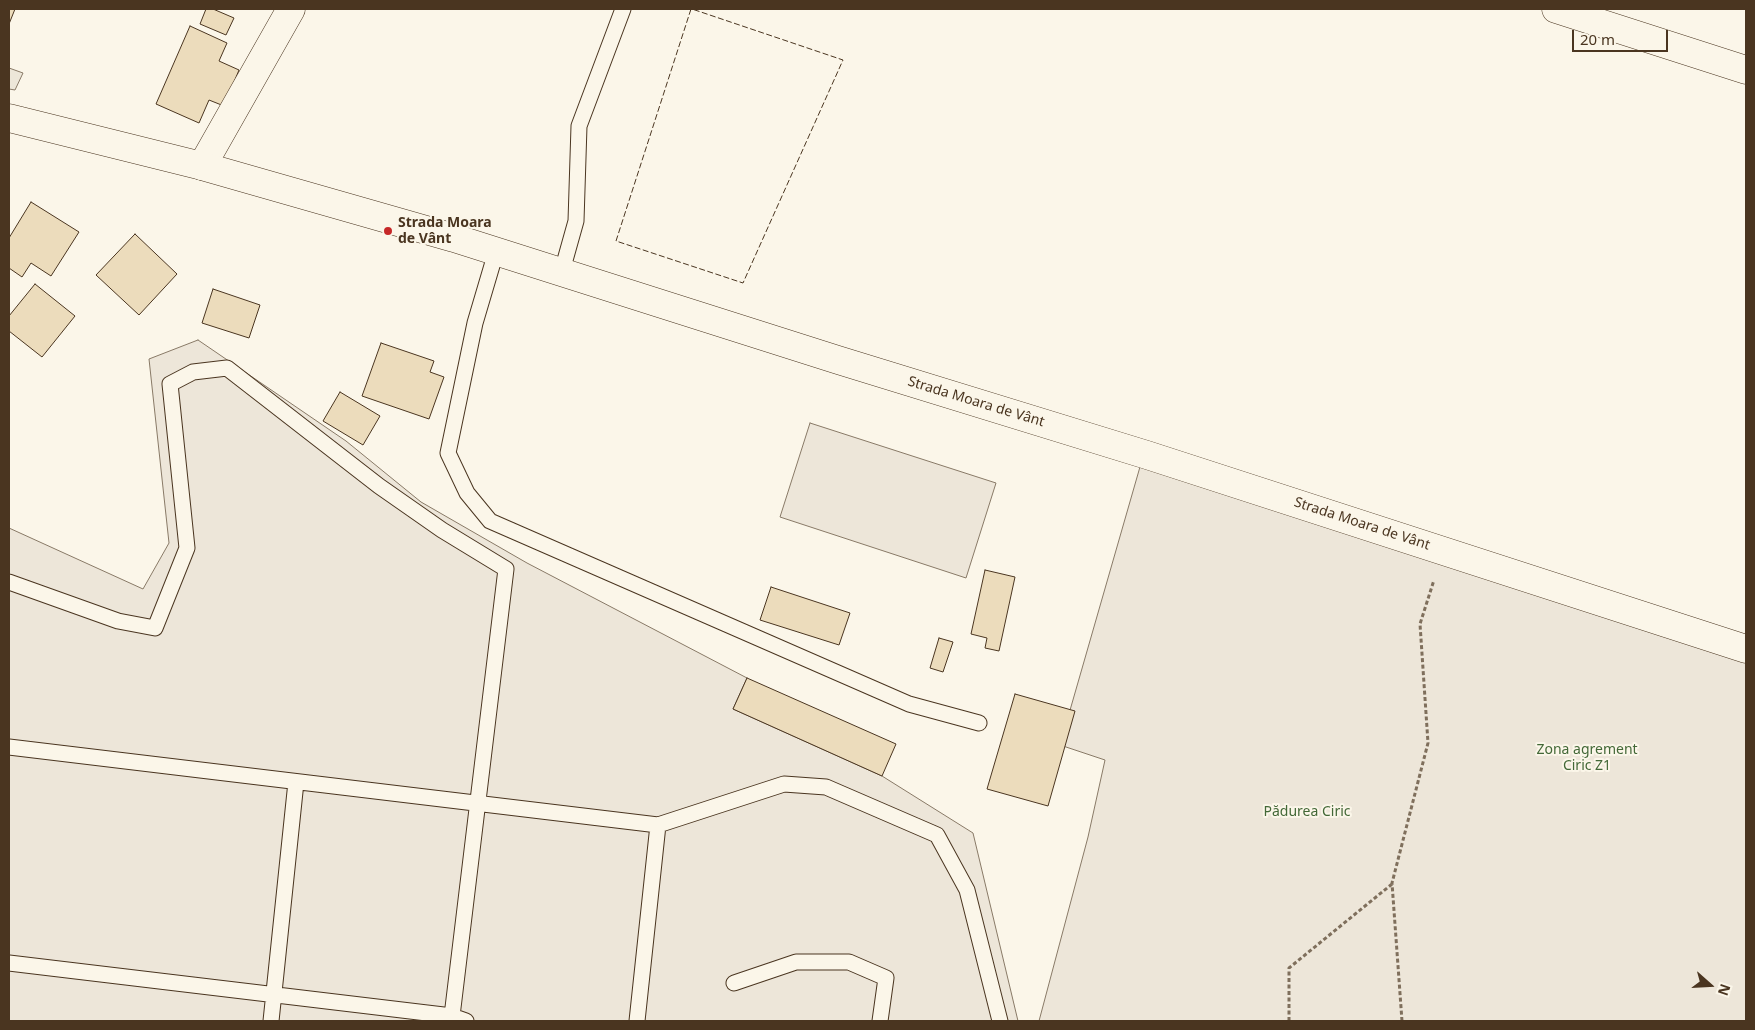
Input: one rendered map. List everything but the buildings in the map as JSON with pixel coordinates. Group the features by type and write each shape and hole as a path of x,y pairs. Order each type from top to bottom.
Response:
{"main road":[{"path":"202,166 291,9"},
{"path":"1556,9 1746,70"},
{"name":"Strada Moara de Vânt","path":"9,118 202,166 562,272 838,360 1147,455 1746,649"}],"lane":[{"path":"562,272 576,221 579,126 623,9"},
{"path":"496,252 475,323 448,453 467,493 490,521 909,704 979,723"},
{"path":"9,582 118,621 154,628 187,548 170,384 194,372 227,368 379,486 442,530 506,569 477,803 459,1019 9,963"},
{"path":"9,747 658,825 784,784 826,787 937,835 967,890 1000,1021"},
{"path":"271,1021 296,782"},
{"path":"637,1021 658,825"},
{"path":"734,983 796,962 849,962 886,978 880,1021"}],"path":[{"path":"1402,1021 1392,883 1428,743 1420,624 1443,551"},
{"path":"1289,1021 1289,968 1392,883"}],"green space":[{"path":"198,340 346,441 421,502 527,563 747,678 733,709 882,776 973,833 1018,1021 9,1021 9,528 143,589 169,543 149,359"},
{"path":"810,423 996,483 966,578 780,517"},
{"name":"Zona agrement Ciric Z1","path":"1144,453 1746,648 1746,1021 1039,1021 1088,837 1105,760 1060,745"}],"shaded area":[{"path":"9,68 23,73 15,90 9,89"}],"fence":[{"path":"691,9 616,241 743,283 843,60 692,9"}],"place":[{"name":"Strada Moara de Vânt","path":"388,231"}],"park label":[{"name":"Pădurea Ciric","path":"1307,812"}]}
